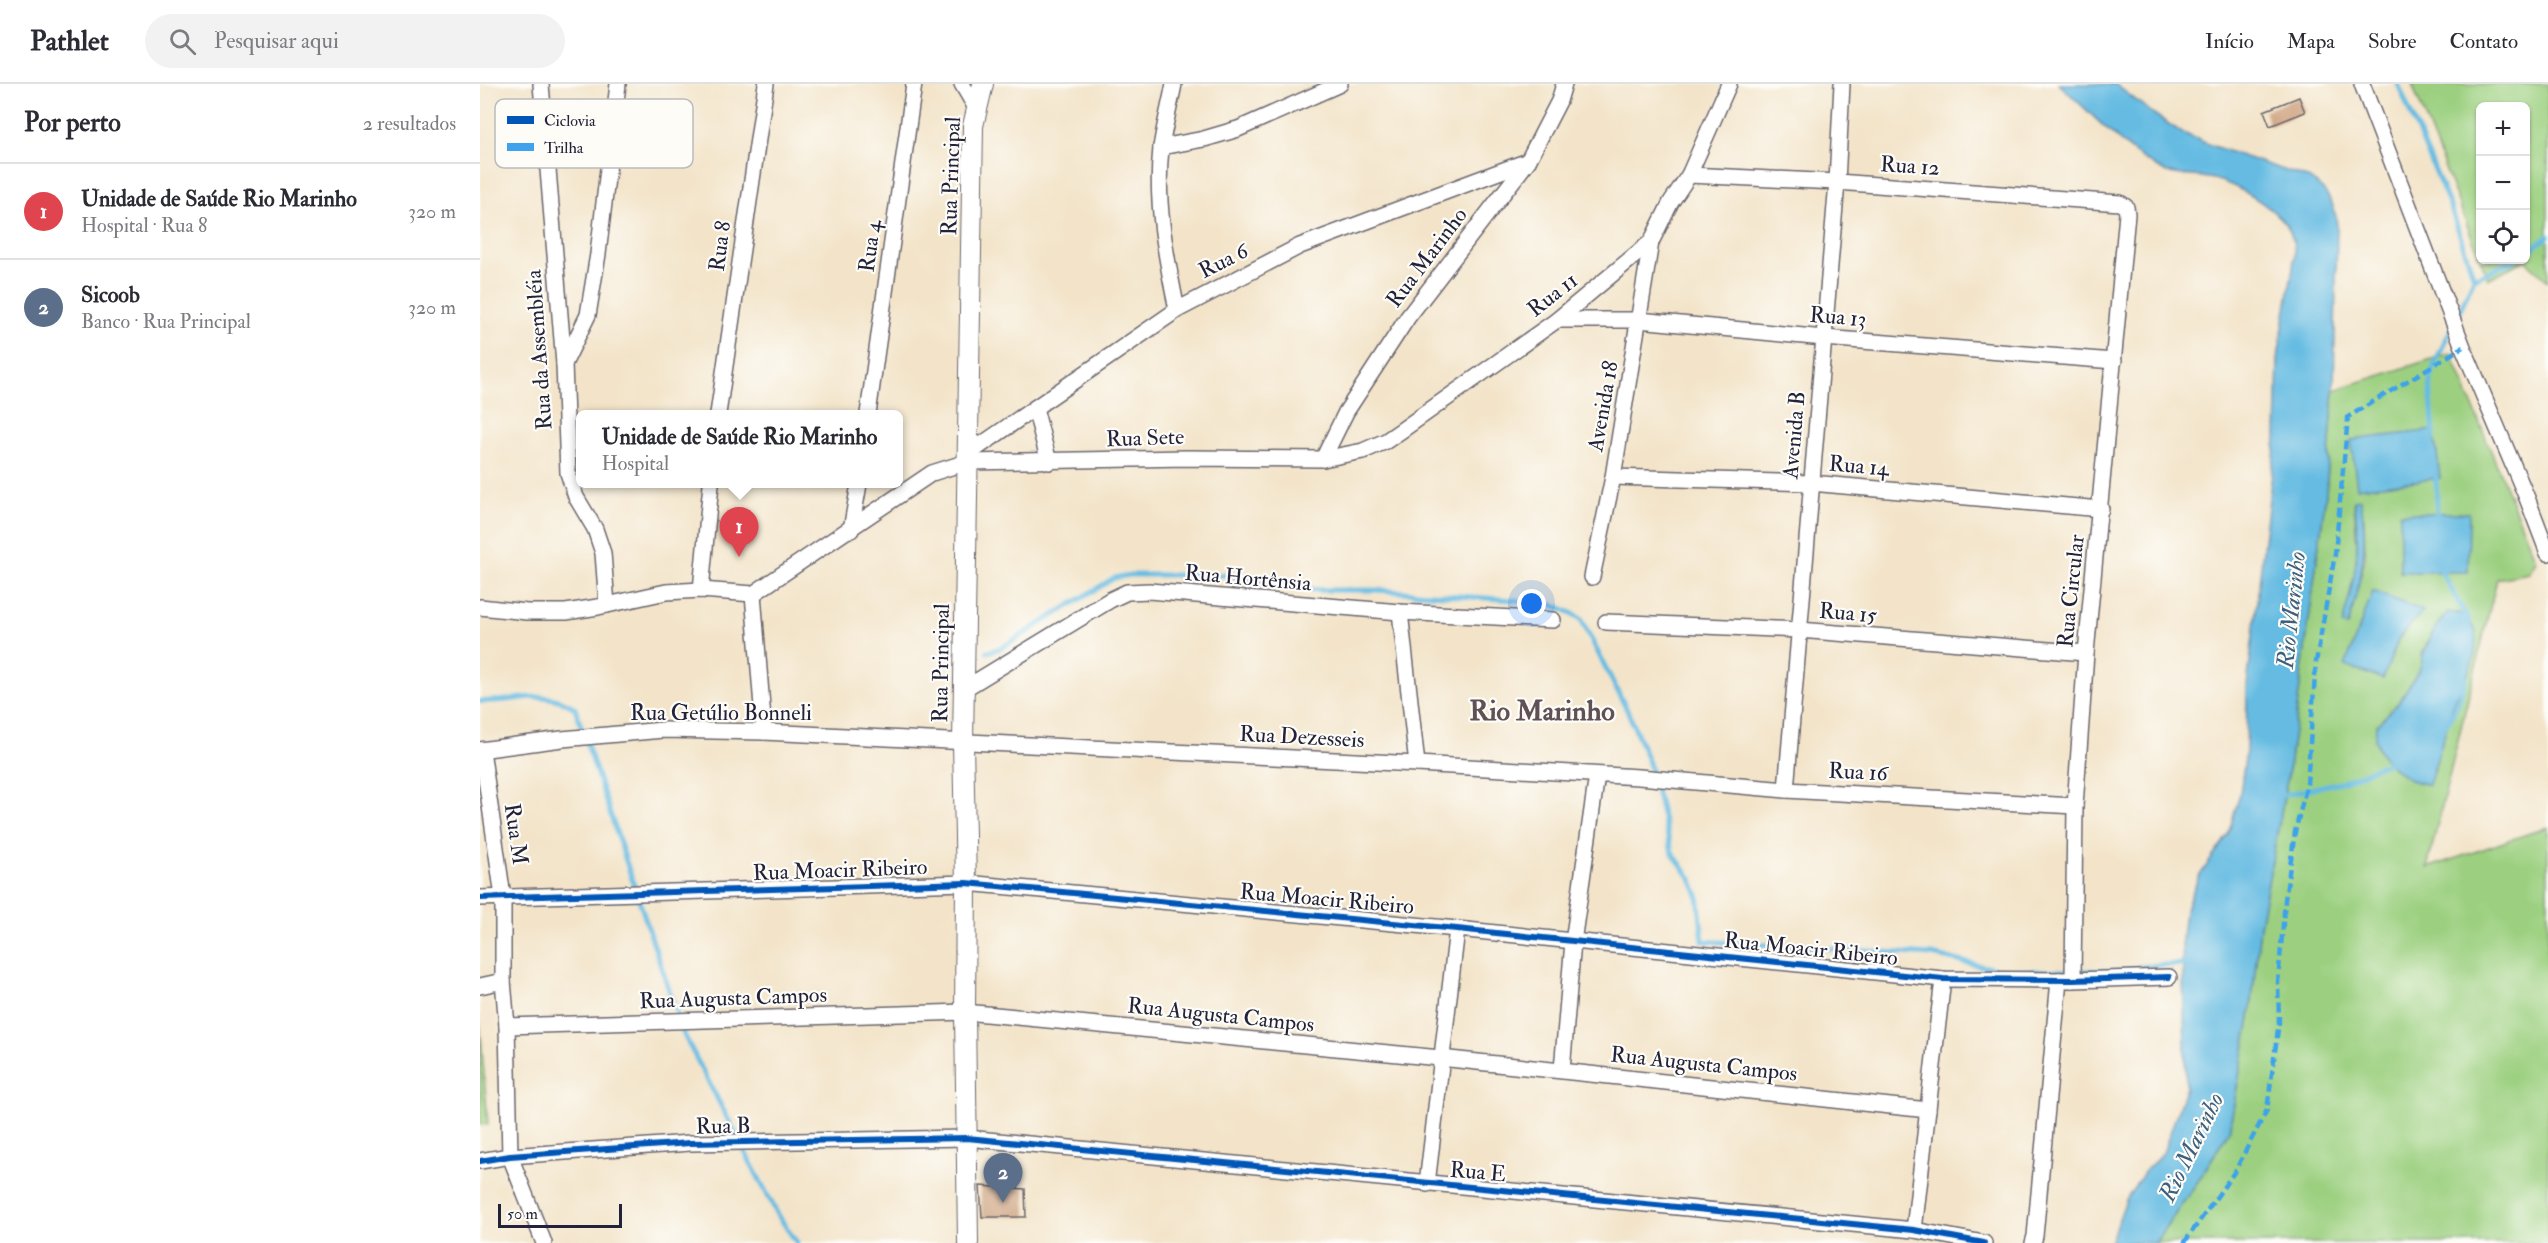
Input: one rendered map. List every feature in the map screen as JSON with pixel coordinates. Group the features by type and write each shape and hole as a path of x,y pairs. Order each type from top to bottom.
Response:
{"main road":[{"name":"Rua Principal","path":"968,1243 963,743 973,126 983,84"}],"street":[{"name":"Rua da Assembléia","path":"542,84 543,99"},
{"path":"616,99 618,84"},
{"name":"Rua 8","path":"719,410 766,84"},
{"name":"Rua 4","path":"869,410 914,84"},
{"path":"962,84 976,108"},
{"path":"1174,84 1161,147 1159,199 1163,240 1177,310"},
{"path":"1161,147 1204,140 1238,129 1340,84"},
{"path":"1552,84 1559,101"},
{"name":"Rua Marinho","path":"1323,459 1346,412 1408,317 1528,161 1559,101 1564,84"},
{"name":"Rua 11","path":"1323,459 1363,451 1386,441 1557,320 1651,242 1671,202 1689,175 1729,84"},
{"name":"Avenida B","path":"1786,790 1810,483 1838,182 1842,84"},
{"path":"2362,84 2463,347 2548,553"},
{"name":"Rua 6","path":"968,458 1035,408 1177,310 1300,246 1528,161"},
{"name":"Rua da Assembléia","path":"549,168 564,364 568,473 576,496 595,529 603,554 607,605"},
{"path":"564,364 588,315 608,168"},
{"name":"Rua 12","path":"1689,175 1838,182 2120,203 2126,207"},
{"name":"Rua Circular","path":"2033,1243 2070,973 2075,806 2086,653 2101,509 2126,207"},
{"name":"Avenida 18","path":"1592,577 1613,477 1651,242"},
{"name":"Rua 13","path":"1557,320 1640,320 1824,338 2114,361"},
{"path":"1035,408 1049,462"},
{"path":"480,607 527,612 566,612 666,592 701,590 753,594 851,530 932,473 968,458"},
{"name":"Rua Sete","path":"968,458 1049,462 1187,458 1323,459"},
{"name":"Rua 14","path":"1613,477 1810,483 2101,509"},
{"path":"701,590 711,488"},
{"path":"851,530 858,488"},
{"name":"Rua Hortênsia","path":"964,689 1110,600 1127,592 1149,591 1400,612 1553,620"},
{"path":"753,594 764,732"},
{"path":"1400,612 1417,764"},
{"name":"Rua 15","path":"1606,622 1799,630 2086,653"},
{"name":"Rua Getúlio Bonneli","path":"481,750 562,738 663,730 764,732 963,743"},
{"name":"Rua Dezesseis","path":"963,743 1417,764 1639,777"},
{"name":"Rua M","path":"481,750 503,897 503,981 507,1026 510,1156 543,1243"},
{"path":"1562,1070 1573,942 1598,775"},
{"name":"Rua 16","path":"1639,777 1786,790 2075,806"},
{"name":"Rua Moacir Ribeiro","path":"480,898 966,883 1457,928 1573,942 1943,979 2070,973 2169,977"},
{"path":"1427,1184 1457,928"},
{"path":"1914,1230 1943,979"},
{"path":"480,986 503,981"},
{"name":"Rua Augusta Campos","path":"507,1026 965,1012 1562,1070 1928,1110"},
{"name":"Rua B","path":"480,1161 510,1156 690,1143 967,1138"},
{"name":"Rua E","path":"967,1138 1914,1230 1984,1243"}],"green space":[{"path":"2412,84 2548,84 2548,281 2529,264 2530,102 2476,102 2476,248"},
{"path":"2482,264 2517,264 2488,279"},
{"path":"2451,353 2536,561 2529,573 2497,579 2427,868 2548,827 2548,1243 2155,1243 2229,1131 2250,1017 2260,925 2288,775 2326,493 2334,390","holes":["2354,500 2364,518 2365,558 2348,626 2358,561","2373,591 2422,611 2399,638","2448,612 2466,680 2446,724 2434,772 2376,726 2396,706 2413,683 2421,666 2425,646"]},
{"path":"480,1024 488,1124 480,1125"}],"water":[{"path":"2059,84 2115,84 2181,132 2210,145 2310,179 2322,188 2330,199 2337,225 2334,390 2326,493 2288,775 2260,926 2250,1017 2229,1131 2155,1243 2110,1243 2126,1200 2145,1171 2163,1153 2186,1087 2182,937 2185,911 2198,878 2228,835 2240,794 2246,751 2247,686 2276,439 2278,357 2295,255 2293,239 2288,228 2263,204 2223,182 2170,173 2156,167 2118,139"},
{"path":"2434,430 2440,478 2357,488 2351,440"},
{"path":"2360,499 2364,548 2360,579 2348,626 2342,625 2356,563 2357,533 2354,500"},
{"path":"2400,513 2469,513 2468,572 2400,572"},
{"path":"2373,591 2423,611 2399,638 2383,679 2345,666"},
{"path":"2448,612 2463,614 2476,631 2475,653 2466,680 2456,697 2429,785 2410,780 2391,766 2379,751 2375,739 2376,726 2398,703 2411,683 2421,666 2423,654 2435,628"}],"building":[{"path":"2299,97 2305,112 2270,126 2264,111"},
{"path":"980,1186 1025,1189 1026,1217 982,1217"}],"waterway":[{"path":"2398,84 2452,211 2474,278 2456,319"},
{"path":"2530,250 2548,236"},
{"path":"2474,278 2506,264"},
{"path":"2434,437 2430,383 2434,365 2452,327"},
{"path":"2436,473 2437,520"},
{"path":"2439,567 2469,622"},
{"path":"987,652 1001,648 1114,578 1130,575 1226,575 1281,586 1319,590 1376,590 1546,603 1567,610 1581,619 1629,714 1649,763 1672,852 1691,879 1698,895 1703,941 1932,955 2004,971 2125,971 2147,966 2189,964"},
{"path":"2443,729 2456,709 2466,678"},
{"path":"480,701 540,697 551,698 575,708 684,1035 778,1215 797,1243"},
{"path":"2279,796 2345,781 2393,760"}],"marked path":[{"path":"2184,1243 2235,1171 2267,1110 2279,1022 2278,982 2285,900 2295,832 2307,784 2316,662 2335,554 2348,417 2463,347"}],"cycle path":[{"path":"480,898 966,883 1457,929 1943,979 2073,980 2169,977"},
{"path":"480,1161 510,1156 690,1143 967,1138 1914,1230 1984,1243"}],"place":[{"name":"Unidade de Saúde Rio Marinho","path":"739,557"},
{"name":"Sicoob","path":"1003,1203"}],"district":[{"name":"Rio Marinho","path":"1542,710"}]}
